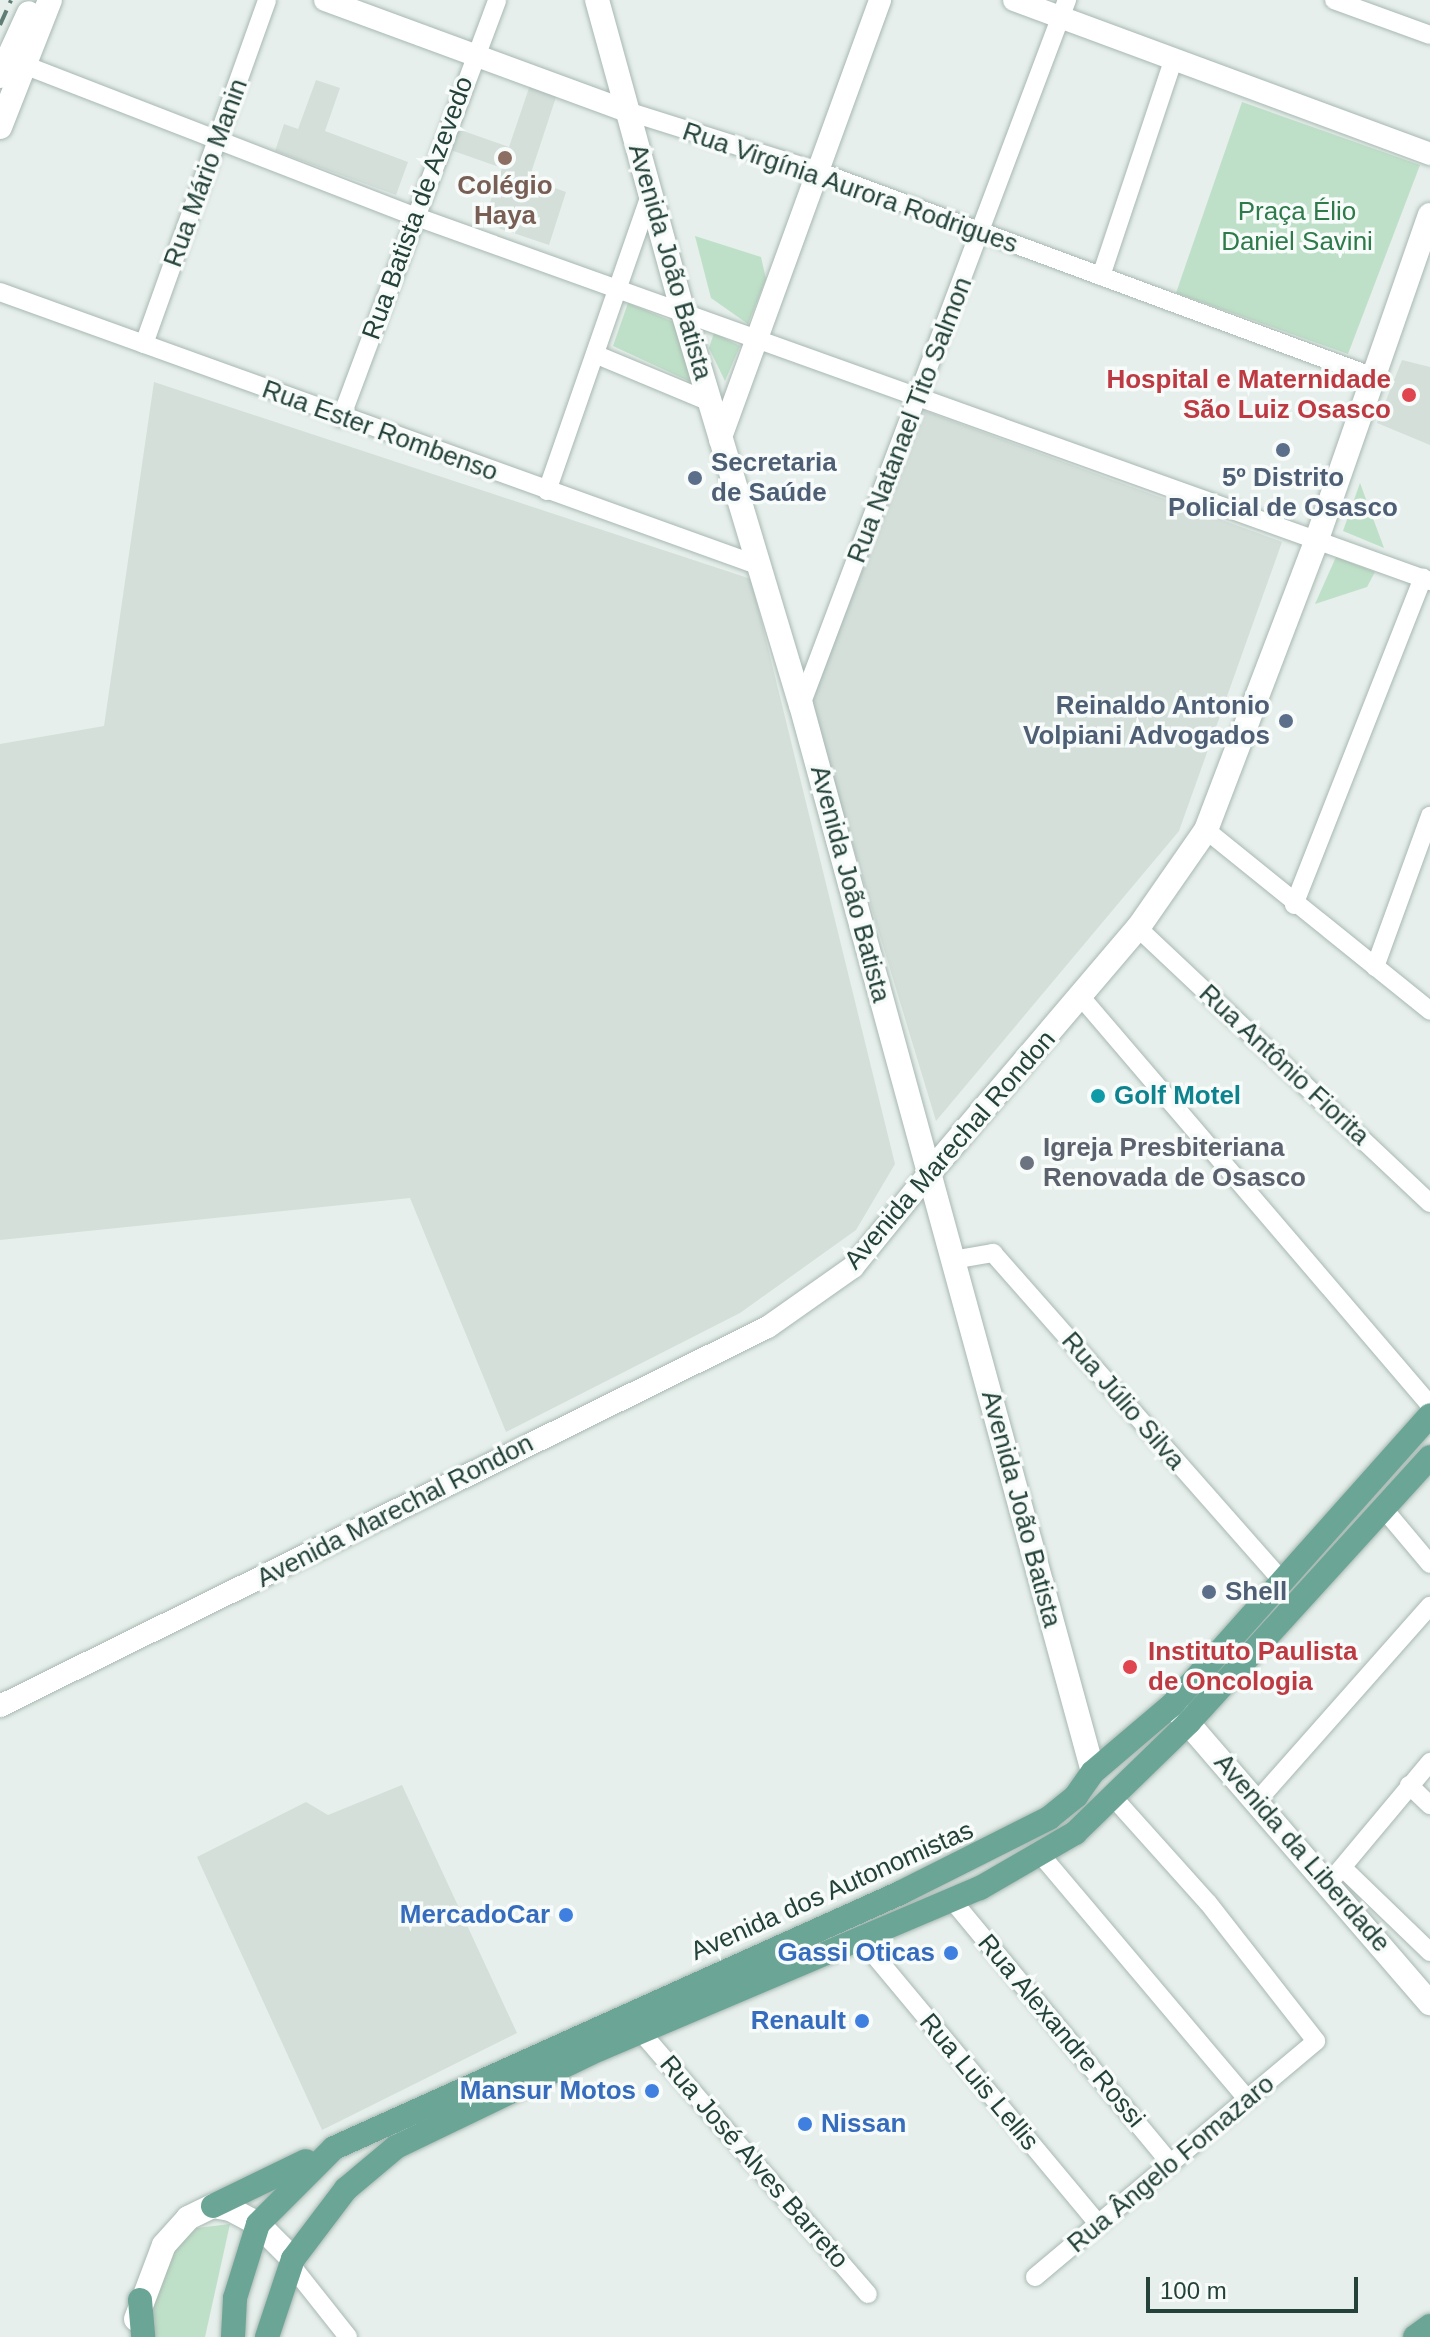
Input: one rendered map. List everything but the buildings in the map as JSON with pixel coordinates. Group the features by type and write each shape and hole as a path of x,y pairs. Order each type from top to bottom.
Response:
{"main road":[{"path":"0,127 11,67 34,0"},
{"path":"11,67 50,0"},
{"name":"Avenida João Batista","path":"597,0 682,309 801,705 1093,1772"},
{"name":"Avenida Marechal Rondon","path":"930,1172 1138,928 1206,830 1317,539 1430,215"},
{"name":"Avenida dos Autonomistas","path":"267,2337 292,2262 346,2189 396,2147 640,2031 952,1900 1041,1855 1075,1833 1113,1797 1282,1581 1430,1415"},
{"name":"Avenida dos Autonomistas","path":"233,2337 235,2298 258,2224 334,2148 991,1851 1049,1818 1076,1796 1093,1772 1181,1713 1430,1457"},
{"name":"Avenida da Liberdade","path":"1181,1713 1259,1799 1336,1876 1430,2003"},
{"path":"1075,1833 1087,1813 1093,1772"},
{"path":"131,2337 140,2300 175,2229 213,2206 334,2148"},
{"path":"213,2206 258,2224 292,2262"},
{"path":"140,2300 143,2337"},
{"path":"1415,2337 1430,2326"}],"street":[{"name":"Rua Mário Manin","path":"144,344 219,143 267,0"},
{"name":"Rua Virgínia Aurora Rodrigues","path":"325,0 627,111 817,171 1374,377"},
{"name":"Rua Batista de Azevedo","path":"341,418 497,0"},
{"path":"720,440 755,334 880,0"},
{"path":"1014,0 1064,8 1173,61 1430,154"},
{"path":"1334,0 1430,35"},
{"name":"Rua Natanael Tito Salmon","path":"801,705 983,234 1064,8"},
{"path":"1101,276 1173,61"},
{"path":"11,67 414,216 755,334 918,397 1426,579 1294,905"},
{"path":"547,491 597,355 650,195"},
{"name":"Rua Ester Rombenso","path":"0,292 341,418 760,566"},
{"path":"597,355 710,402"},
{"path":"1375,967 1430,816"},
{"path":"1206,830 1294,905 1430,1011"},
{"name":"Rua Antônio Fiorita","path":"1138,928 1430,1203"},
{"path":"1081,997 1430,1405"},
{"name":"Avenida Marechal Rondon","path":"0,1706 768,1327 853,1267 930,1172"},
{"name":"Rua Júlio Silva","path":"952,1260 993,1253 1282,1581"},
{"path":"1383,1508 1430,1564"},
{"path":"1259,1799 1430,1606"},
{"path":"1430,1762 1336,1876 1430,1952"},
{"path":"1409,1785 1430,1805"},
{"name":"Rua Ângelo Fomazaro","path":"1035,2277 1246,2098 1308,2052 1316,2041 1312,2029 1113,1797"},
{"path":"1041,1855 1246,2098"},
{"name":"Rua Alexandre Rossi","path":"952,1900 1170,2163"},
{"name":"Rua Luis Lellis","path":"860,1938 1099,2225"},
{"name":"Rua José Alves Barreto","path":"640,2031 868,2294"},
{"path":"292,2262 348,2337"}],"shaded area":[{"path":"316,80 340,88 325,131 408,162 396,195 275,151 284,124 298,129"},
{"name":"Colégio Haya","path":"530,85 557,94 529,179 566,192 549,245 483,223 502,168 445,148 452,127 509,147"},
{"name":"Hospital e Maternidade São Luiz Osasco","path":"1402,360 1430,367 1430,445 1377,423"},
{"path":"154,382 751,579 895,1164 856,1230 740,1313 506,1432 410,1198 0,1240 0,744 104,726"},
{"path":"925,411 1282,542 1179,831 936,1121 810,704"},
{"path":"402,1785 517,2033 322,2130 197,1857 306,1802 328,1815"}],"green space":[{"name":"Praça Élio Daniel Savini","path":"1242,102 1420,165 1348,354 1176,293"},
{"path":"695,236 761,257 766,279 748,324 711,298"},
{"path":"628,303 676,323 695,384 613,346"},
{"path":"714,333 740,346 725,381 709,348"},
{"path":"1360,483 1384,548 1343,531"},
{"path":"1336,557 1375,572 1367,587 1315,604"},
{"path":"230,2224 205,2337 150,2337 152,2308 167,2261 180,2242 197,2228"}],"railway":[{"path":"0,25 11,0"}],"place":[{"name":"Colégio Haya","path":"505,158"},
{"name":"Hospital e Maternidade São Luiz Osasco","path":"1409,395"},
{"name":"5º Distrito Policial de Osasco","path":"1283,450"},
{"name":"Secretaria de Saúde","path":"695,478"},
{"name":"Reinaldo Antonio Volpiani Advogados","path":"1286,721"},
{"name":"Golf Motel","path":"1098,1096"},
{"name":"Igreja Presbiteriana Renovada de Osasco","path":"1027,1163"},
{"name":"Shell","path":"1209,1592"},
{"name":"Instituto Paulista de Oncologia","path":"1130,1667"},
{"name":"MercadoCar","path":"566,1915"},
{"name":"Gassi Oticas","path":"951,1953"},
{"name":"Renault","path":"862,2021"},
{"name":"Mansur Motos","path":"652,2091"},
{"name":"Nissan","path":"805,2124"}]}
